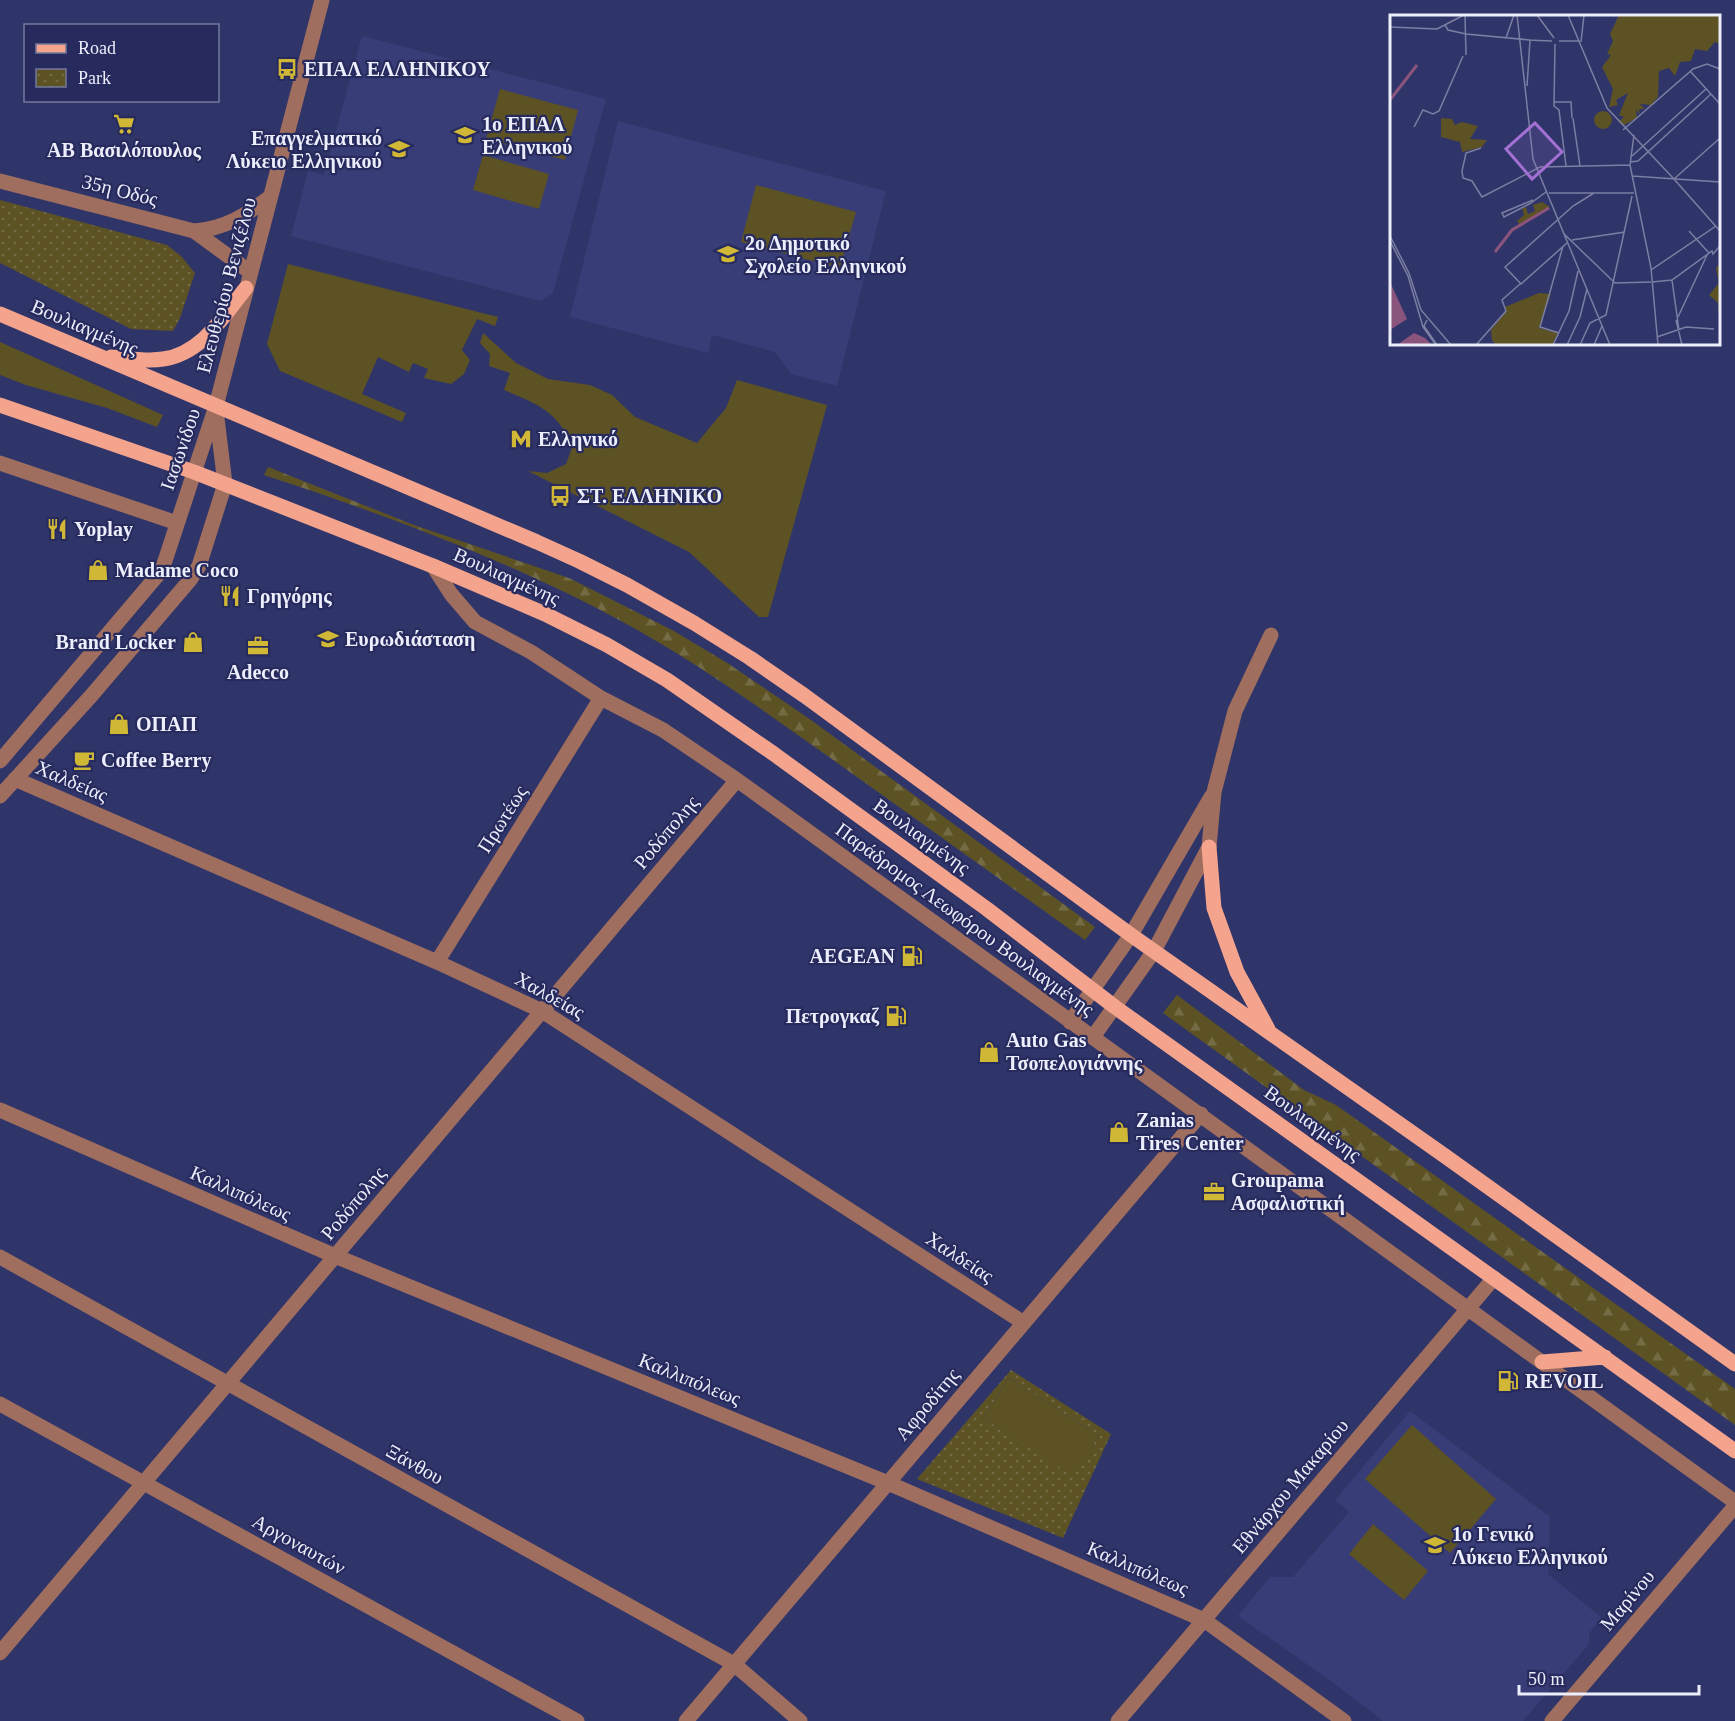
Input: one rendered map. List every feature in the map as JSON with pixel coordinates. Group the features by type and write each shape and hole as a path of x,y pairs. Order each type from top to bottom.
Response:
{"main road":[{"path":"96,356 144,360 180,355 195,347 207,335 246,288"},
{"name":"Βουλιαγμένης","path":"0,314 537,542 627,585 694,623 805,696 1131,935 1735,1364"},
{"name":"Βουλιαγμένης","path":"0,405 194,472 433,566 545,614 607,645 667,680 774,753 987,909 1114,1007 1735,1451"},
{"path":"1209,847 1214,908 1237,972 1269,1032"},
{"path":"1542,1362 1605,1357"}],"street":[{"name":"Ελευθερίου Βενιζέλου","path":"216,406 322,0"},
{"name":"35η Οδός","path":"0,181 194,231 208,230 228,224 270,197"},
{"name":"35η Οδός","path":"194,231 250,272"},
{"name":"Ιασωνίδου","path":"0,760 162,570 216,406"},
{"name":"Ιασωνίδου","path":"0,796 91,696 190,580 199,566 225,484 216,406"},
{"path":"0,463 177,523"},
{"name":"Παράδρομος Λεωφόρου Βουλιαγμένης","path":"433,566 451,594 475,622 531,652 601,698 663,730 737,780 1070,1022 1201,1114 1735,1504"},
{"path":"1093,1037 1154,951 1209,847 1214,792 1235,711 1271,635"},
{"name":"Πρωτέως","path":"437,963 601,698"},
{"name":"Χαλδείας","path":"15,779 542,1011 1024,1323"},
{"name":"Ροδόπολης","path":"0,1653 737,780"},
{"path":"1070,1022 1131,935 1214,792"},
{"name":"Καλλιπόλεως","path":"0,1110 335,1256 888,1483 1204,1620 1344,1721"},
{"name":"Αφροδίτης","path":"686,1721 1201,1114"},
{"name":"Ξάνθου","path":"0,1257 227,1385 734,1664 800,1721"},
{"name":"Εθνάρχου Μακαρίου","path":"1118,1721 1494,1278"},
{"name":"Αργοναυτών","path":"0,1404 577,1721"},
{"name":"Μαρίνου","path":"1552,1721 1735,1504"}],"shaded area":[{"name":"1ο ΕΠΑΛ Ελληνικού","path":"362,36 606,99 553,293 541,301 291,236 308,171 324,175"},
{"name":"2ο Δημοτικό Σχολείο Ελληνικού","path":"618,121 886,191 837,386 791,374 775,352 712,335 708,353 570,317"},
{"name":"1ο Γενικό Λύκειο Ελληνικού","path":"1410,1411 1550,1517 1548,1574 1602,1618 1589,1633 1589,1644 1523,1721 1383,1721 1331,1681 1238,1616 1270,1577 1293,1577 1349,1512 1335,1500"}],"green space":[{"path":"500,89 578,110 565,160 486,139"},
{"path":"483,155 549,174 539,209 473,190"},
{"path":"756,185 856,212 840,268 741,242"},
{"path":"0,200 167,245 181,256 195,273 180,318 173,331 131,329 0,263"},
{"path":"288,264 498,317 495,326 477,319 462,350 470,360 464,374 451,384 424,378 428,369 413,363 409,372 378,357 362,394 406,413 402,422 280,371 267,344"},
{"path":"483,333 516,363 548,379 590,385 612,395 635,417 697,443 726,408 737,380 827,405 768,617 759,617 689,552 528,471 547,473 566,464 573,445 552,416 527,400 504,390 510,373 489,366 490,354 480,343"},
{"path":"0,342 163,415 157,427 107,408 26,385 0,375"},
{"path":"268,467 414,525 569,578 674,631 729,664 811,720 1095,927 1085,940 758,707 677,653 621,621 535,578 446,540 264,475"},
{"path":"1177,995 1304,1090 1336,1105 1735,1389 1735,1425 1163,1013"},
{"path":"1011,1370 1111,1434 1063,1538 917,1479","holes":["1009,1378 1099,1436 1073,1476 983,1418"]},
{"path":"1009,1378 1099,1436 1073,1477 983,1418"},
{"path":"1412,1425 1496,1499 1450,1553 1365,1479"},
{"path":"1373,1524 1428,1571 1404,1600 1349,1554"}],"place":[{"name":"ΕΠΑΛ ΕΛΛΗΝΙΚΟΥ","path":"287,69"},
{"name":"ΑΒ Βασιλόπουλος","path":"124,124"},
{"name":"1ο ΕΠΑΛ Ελληνικού","path":"465,135"},
{"name":"Επαγγελματικό Λύκειο Ελληνικού","path":"399,149"},
{"name":"2ο Δημοτικό Σχολείο Ελληνικού","path":"728,254"},
{"name":"Ελληνικό","path":"521,439"},
{"name":"ΣΤ. ΕΛΛΗΝΙΚΟ","path":"560,496"},
{"name":"Yoplay","path":"57,529"},
{"name":"Madame Coco","path":"98,570"},
{"name":"Γρηγόρης","path":"230,596"},
{"name":"Ευρωδιάσταση","path":"328,639"},
{"name":"Brand Locker","path":"193,642"},
{"name":"Adecco","path":"258,646"},
{"name":"ΟΠΑΠ","path":"119,724"},
{"name":"Coffee Berry","path":"84,760"},
{"name":"AEGEAN","path":"912,956"},
{"name":"Πετρογκαζ","path":"896,1016"},
{"name":"Auto Gas Τσοπελογιάννης","path":"989,1052"},
{"name":"Zanias Tires Center","path":"1119,1132"},
{"name":"Groupama Ασφαλιστική","path":"1214,1192"},
{"name":"REVOIL","path":"1508,1381"},
{"name":"1ο Γενικό Λύκειο Ελληνικού","path":"1435,1545"}]}
